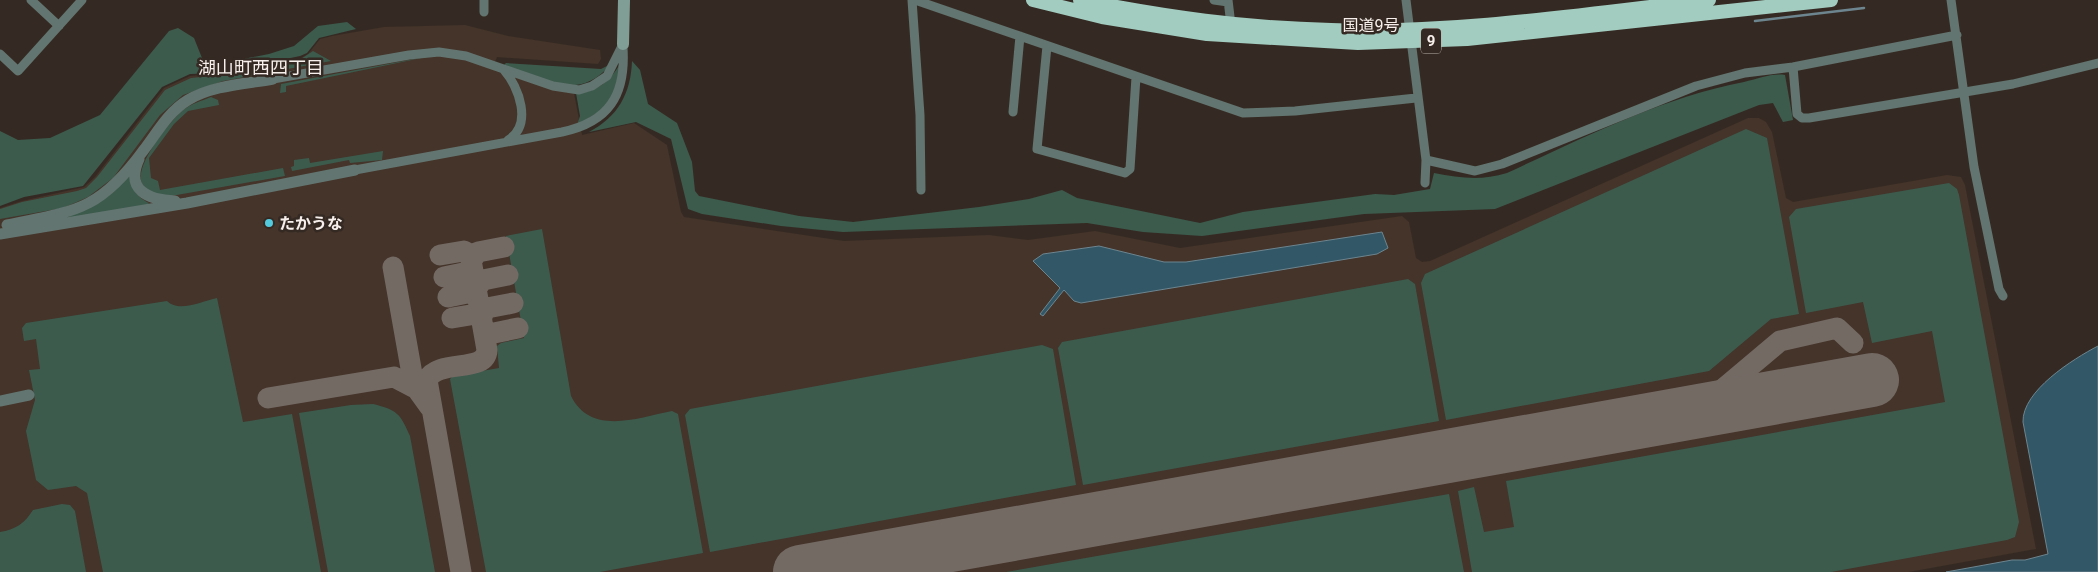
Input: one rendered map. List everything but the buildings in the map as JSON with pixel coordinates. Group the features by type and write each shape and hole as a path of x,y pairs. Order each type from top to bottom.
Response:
{"highway":[{"name":"国道9号","path":"1033,0 1102,17 1207,34 1358,44 1514,21 1709,0"},
{"name":"国道9号","path":"1080,0 1146,13 1231,25 1409,36 1526,33 1831,0"}],"main road":[{"path":"623,44 624,0"}],"street":[{"path":"31,0 58,26"},
{"path":"0,54 18,71 82,0"},
{"path":"484,0 484,12"},
{"path":"921,190 920,115 913,0 1136,77 1250,113 1294,111 1416,98"},
{"path":"1214,0 1228,1 1231,25"},
{"path":"1406,0 1416,98 1426,160 1425,182"},
{"path":"1952,0 1974,167 1999,288 2003,296"},
{"path":"1426,160 1475,171 1502,164 1696,86 1745,73 1793,68 1957,35"},
{"path":"1013,112 1020,36"},
{"path":"0,227 68,213 86,205 114,185 142,153 169,116 191,98 219,89 436,52 451,52 561,88 583,89 596,84 607,76 623,44"},
{"path":"0,234 205,200 582,126 605,112 615,98 621,85 624,64 623,44"},
{"path":"1047,46 1037,149 1125,173 1130,169 1136,77"},
{"path":"1793,68 1796,107 1802,118 2013,84 2098,63"},
{"path":"502,68 513,80 526,138"},
{"path":"503,142 517,133 522,117"},
{"path":"142,153 136,166 135,177 138,187 144,195 162,200 205,200"},
{"path":"0,400 29,395"}],"shaded area":[{"path":"465,25 508,36 600,50 601,59 598,64 497,57 495,62 574,93 582,135 634,123 667,145 681,212 684,217 844,241 989,235 1028,240 1095,231 1180,248 1402,216 1409,222 1416,258 1422,262 1430,261 1748,118 1759,118 1766,122 1772,132 1786,198 1793,202 1947,175 1961,177 1965,185 2036,549 1909,572 0,572 0,208 84,187 95,177 164,88 190,76 241,71 301,58 308,54 320,39 332,36 384,27"}],"green space":[{"path":"347,22 356,29 319,38 307,53 300,56 217,73 190,74 162,87 83,186 24,197 0,206 0,131 18,140 50,138 100,115 169,31 178,28 194,38 202,58 212,65 269,54 294,46 318,26"},
{"path":"313,51 331,61 223,81 183,95 160,115 113,178 88,197 63,208 0,219 0,209 22,202 86,188 97,177 165,90 191,78 241,73 301,59"},
{"path":"436,55 286,86 286,92 280,93 281,84"},
{"path":"632,61 640,70 648,104 677,123 692,162 695,191 699,196 799,216 853,222 979,207 1029,199 1062,190 1077,198 1200,223 1243,212 1375,194 1394,195 1430,189 1434,173 1470,178 1497,176 1507,173 1623,120 1683,98 1775,75 1785,75 1793,120 1783,122 1773,103 1759,105 1495,209 1364,214 1202,236 1143,232 1087,223 843,232 781,226 702,214 688,209 671,139 636,122 589,132 608,119 621,103 629,83"},
{"path":"506,63 601,69 611,64 599,76 586,83 573,85 547,81 504,65"},
{"path":"620,63 616,86 609,101 597,113 577,125 580,116 576,93 597,88 613,75"},
{"path":"211,97 218,100 219,105 188,111 174,124 149,158 151,178 158,181 160,190 283,168 285,176 171,196 149,191 143,185 141,178 142,168 161,134 183,110"},
{"path":"1746,129 1767,138 1799,314 1771,319 1709,371 1446,420 1421,283 1425,274"},
{"path":"383,151 382,160 350,163 349,160 292,171 291,167 294,166 294,160 309,158 310,163"},
{"path":"129,173 135,191 149,203 147,205 19,228 70,216"},
{"path":"1949,183 1957,189 1959,195 2019,522 2015,537 1831,572 1472,572 1458,491 1474,487 1484,532 1514,527 1506,481 1945,402 1932,331 1872,343 1863,302 1806,313 1789,217 1796,209"},
{"path":"542,229 571,396 580,408 590,416 603,420 630,420 672,411 678,414 703,553 600,572 486,572 450,379 453,376 499,368 497,346 501,343 524,338 506,236"},
{"path":"1408,279 1415,284 1439,421 1083,485 1058,348 1062,342"},
{"path":"217,298 243,422 292,414 321,572 103,572 87,493 76,486 48,490 36,480 26,431 35,400 29,370 40,369 36,339 24,341 22,328 26,323 167,301 178,306 184,306"},
{"path":"1042,345 1053,349 1076,485 710,552 685,415 690,409"},
{"path":"373,404 388,408 397,414 410,436 435,572 328,572 299,413 351,405"},
{"path":"1449,494 1464,572 1006,572"},
{"path":"62,504 70,505 75,511 86,572 0,572 0,532 10,530 19,525 27,519 33,510"}],"water":[{"path":"1382,232 1388,248 1377,254 1081,303 1074,301 1064,290 1043,316 1040,314 1060,288 1033,261 1043,254 1099,246 1164,262 1186,262"},
{"path":"2098,346 2098,572 1946,572 2012,560 2025,560 2048,554 2023,422 2025,410 2031,399 2051,377"}],"waterway":[{"path":"1755,21 1864,8"}],"taxiway":[{"path":"461,572 427,380 433,373 441,369 479,362 485,357 487,350 471,260 478,252 504,247"},
{"path":"440,255 464,251 469,254 471,260"},
{"path":"393,267 412,374 421,393"},
{"path":"444,277 468,272 474,275"},
{"path":"476,288 483,280 508,275"},
{"path":"448,297 472,292 477,296"},
{"path":"481,316 487,308 513,303"},
{"path":"452,318 476,314 482,318"},
{"path":"485,338 489,334 518,328"},
{"path":"1672,415 1704,405 1780,341 1837,328 1853,343"},
{"path":"268,398 394,377 417,389 430,407"}],"runway":[{"path":"800,572 1872,380"}],"place":[{"name":"たかうな","path":"269,223"}],"district":[{"name":"湖山町西四丁目","path":"261,67"}]}
